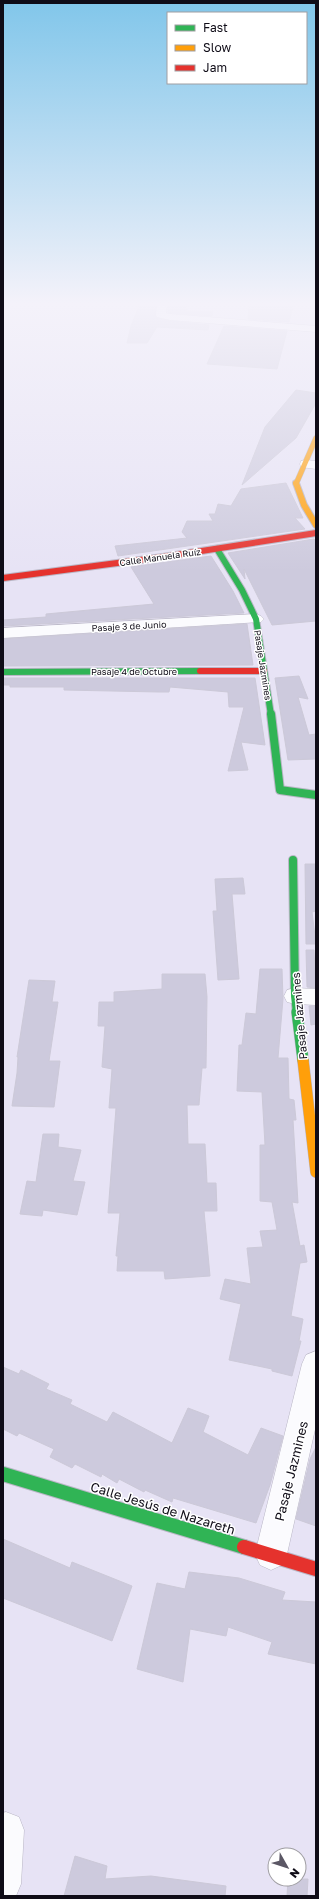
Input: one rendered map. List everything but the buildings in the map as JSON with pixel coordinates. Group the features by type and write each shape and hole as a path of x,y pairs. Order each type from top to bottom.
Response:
{"street":[{"path":"316,438 311,464 296,484 304,505 316,525"},
{"name":"Calle Manuela Ruíz","path":"3,578 217,549 316,533"},
{"name":"Pasaje Jazmines","path":"217,549 242,590 256,619 274,734 280,790 316,795"},
{"name":"Pasaje 3 de Junio","path":"3,633 256,619"},
{"name":"Pasaje 4 de Octubre","path":"3,672 264,671"},
{"name":"Pasaje Jazmines","path":"293,860 295,996 316,1172"},
{"path":"295,996 316,997"},
{"name":"Pasaje Jazmines","path":"271,1554 316,1364"},
{"name":"Calle Jesús de Nazareth","path":"3,1474 271,1554 316,1569"},
{"path":"3,1884 6,1830"}],"traffic: fast":[{"path":"217,549 242,590 256,619 274,733 280,790 316,795"},
{"path":"3,672 200,671"},
{"path":"293,860 295,996 303,1060"},
{"path":"3,1474 244,1547"}],"traffic: slow":[{"path":"316,438 296,484 304,505 316,525"},
{"path":"303,1060 316,1172"}],"traffic: jam":[{"path":"3,578 163,557 316,533"},
{"path":"200,671 264,671"},
{"path":"244,1547 316,1569"}]}
